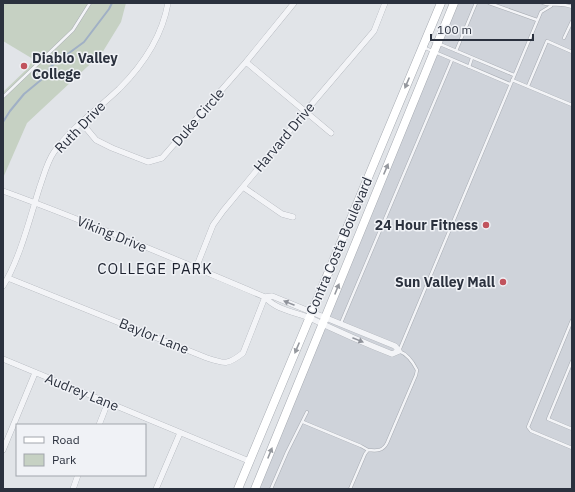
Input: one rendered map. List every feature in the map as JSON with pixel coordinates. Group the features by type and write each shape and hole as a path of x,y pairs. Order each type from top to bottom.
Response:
{"main road":[{"name":"Contra Costa Boulevard","path":"238,489 441,3"},
{"name":"Contra Costa Boulevard","path":"255,489 454,3"}],"street":[{"name":"Ruth Drive","path":"3,286 8,278 23,240 47,165 53,153 81,122 118,89 150,53 160,29 168,3"},
{"name":"Duke Circle","path":"81,122 96,140 112,148 148,162 162,158 246,62 294,3"},
{"name":"Harvard Drive","path":"196,268 213,225 305,112 374,31 385,3"},
{"path":"246,62 331,133"},
{"path":"243,187 282,214 293,217"},
{"name":"Viking Drive","path":"3,191 265,297 272,296 310,315 322,325"},
{"name":"Baylor Lane","path":"8,278 223,363 236,358 243,353 265,297"},
{"name":"Viking Drive","path":"310,315 325,317"},
{"path":"322,325 392,354 399,351 396,346 325,317"},
{"name":"Audrey Lane","path":"3,359 249,461"},
{"path":"3,450 35,373"},
{"path":"98,424 108,402"},
{"path":"156,489 180,433"},
{"path":"73,489 78,476"}],"lane":[{"path":"3,97 72,30 90,3"},
{"path":"456,51 476,3"},
{"path":"489,3 537,20"},
{"path":"543,3 551,6"},
{"path":"302,422 368,450 381,450 385,447 417,370 403,352 399,351 537,20 541,12 551,6 567,4 572,7"},
{"path":"564,38 572,21"},
{"path":"426,39 514,76"},
{"path":"528,86 547,41 572,52"},
{"path":"423,47 510,84"},
{"path":"469,67 472,58"},
{"path":"341,323 452,60"},
{"path":"512,80 572,105"},
{"path":"572,320 528,427 531,431 572,448"},
{"path":"572,361 548,419 572,429"},
{"path":"272,489 287,452 307,412"},
{"path":"350,489 368,450"}],"shaded area":[{"path":"454,3 572,3 572,489 255,489"}],"green space":[{"path":"3,3 126,3 121,22 102,53 27,123 3,178 3,92 28,68 33,59 3,41"}],"waterway":[{"path":"3,122 24,94 47,75 50,67 84,42 112,3"}],"place":[{"name":"Diablo Valley College","path":"24,66"},
{"name":"24 Hour Fitness","path":"486,225"},
{"name":"Sun Valley Mall","path":"503,282"}],"district":[{"name":"COLLEGE PARK","path":"155,269"}]}
